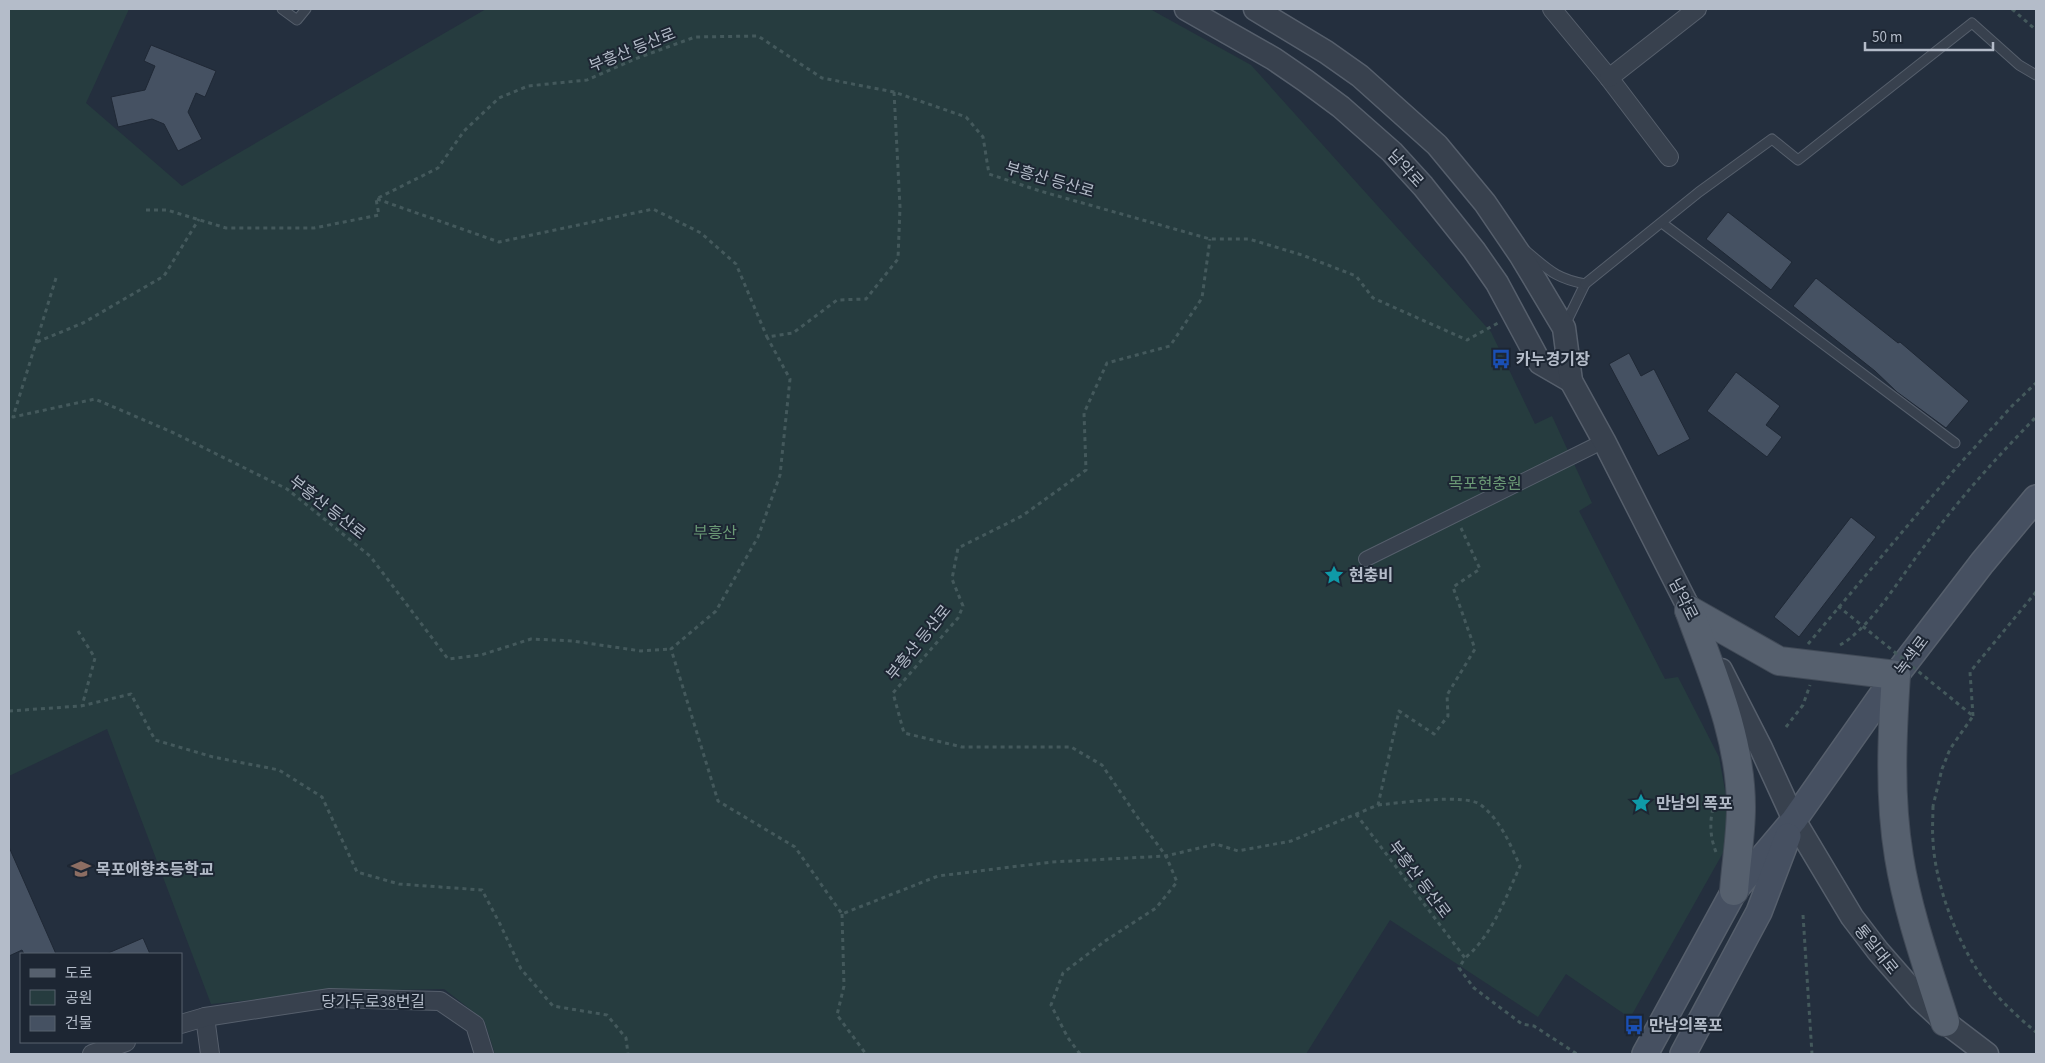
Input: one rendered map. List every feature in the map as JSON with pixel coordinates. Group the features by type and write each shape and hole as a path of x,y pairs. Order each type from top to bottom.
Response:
{"main road":[{"name":"녹색로","path":"1645,1054 1734,891 1794,820 1896,675 1982,563 2036,498"},
{"path":"1689,610 1779,661 1896,675 1891,758 1899,858 1909,905 1945,1022"},
{"path":"1689,610 1730,723 1741,807 1734,891"},
{"name":"녹색로","path":"1683,1054 1759,912 1794,820"}],"street":[{"name":"남악로","path":"1186,9 1274,59 1306,81 1341,107 1392,152 1423,186 1474,250 1497,283 1540,363 1571,381"},
{"name":"남악로","path":"1255,9 1326,52 1360,76 1398,108 1437,145 1485,203 1508,237 1564,328 1571,381 1604,441 1689,610 1762,748 1794,820"},
{"path":"1552,9 1609,78 1669,157"},
{"path":"1609,78 1697,9"},
{"path":"1366,559 1604,441"},
{"name":"통일대로","path":"1794,820 1852,917 1898,975 1945,1022 1987,1054"},
{"name":"당가두로38번길","path":"182,1024 205,1018 330,998 440,1001 475,1025 484,1054"},
{"path":"205,1018 210,1054"},
{"path":"92,1054 123,1043"}],"lane":[{"path":"282,9 297,20 306,9"},
{"path":"1564,328 1585,284 1699,192 1772,139 1798,160 1972,23 2019,65 2036,75"},
{"path":"1662,223 1955,443"},
{"path":"1508,237 1556,275 1566,280 1585,284"}],"path":[{"path":"2012,9 2036,30"},
{"name":"부흥산 등산로","path":"376,199 438,168 464,131 499,98 528,86 587,80 634,59 696,37 758,36 822,78 894,92 966,116 983,137 989,174 1040,191 1210,238 1249,239 1302,255 1356,276 1372,298 1467,340 1514,314"},
{"path":"767,337 793,333 837,300 866,299 898,259 900,207 894,92"},
{"path":"146,210 167,210 226,228 314,228 378,215 376,199 500,242 653,209 701,233 736,264 767,337 790,379 780,475 758,537 716,611 671,649 718,801 795,846 842,914 844,986 837,1015 866,1054"},
{"path":"36,343 83,322 164,276 198,220"},
{"name":"부흥산 등산로","path":"1080,1054 1068,1038 1052,1005 1063,973 1105,941 1156,908 1177,882 1166,856 1102,765 1072,746 962,747 904,732 893,693 958,618 962,606 952,579 958,548 1022,516 1086,470 1084,413 1107,363 1170,346 1202,298 1210,238"},
{"name":"부흥산 등산로","path":"56,278 13,417 94,399 174,433 287,489 370,556 448,659 480,654 531,639 573,641 641,650 671,649"},
{"path":"1808,643 1968,454 2036,383"},
{"path":"1838,647 1852,637 1867,622 1926,542 1974,484 2036,417"},
{"path":"1378,805 1399,711 1434,734 1448,716 1447,695 1475,649 1453,587 1480,569 1455,514"},
{"path":"2036,592 1970,672 1972,716 1950,749 1942,769 1933,806 1933,842 1936,863 1944,896 1956,928 1976,968 1993,990 2022,1021 2036,1032"},
{"path":"1838,606 1972,716"},
{"path":"78,631 95,658 81,706"},
{"path":"1786,728 1803,705 1811,681"},
{"path":"9,710 81,706 131,694 155,740 213,757 279,770 322,797 357,872 399,884 482,890 521,969 553,1006 607,1015 626,1038 628,1054"},
{"path":"1719,859 1712,843 1710,826 1714,804 1720,788"},
{"path":"842,914 938,876 1052,862 1166,856 1216,844 1238,851 1291,841 1378,805 1444,798 1479,804 1500,826 1520,866 1500,910 1476,948 1465,958 1459,968 1474,988 1522,1024 1534,1026 1577,1054"},
{"name":"부흥산 등산로","path":"1356,814 1465,958"},
{"path":"1803,915 1812,1054"}],"green space":[{"name":"부흥산","path":"9,9 129,9 86,103 182,186 486,9 1150,9 1251,65 1491,332 1535,424 1552,416 1592,503 1579,511 1665,679 1678,677 1719,757 1728,807 1724,851 1630,1018 1566,974 1538,1017 1390,920 1306,1054 495,1054 484,1020 444,989 339,991 211,1004 107,729 9,776"}],"building":[{"path":"151,45 216,71 205,97 196,93 188,112 202,139 178,151 164,124 152,119 118,127 111,97 145,90 155,66 144,61"},
{"path":"1728,212 1792,262 1771,290 1706,239"},
{"path":"1816,278 1898,343 1900,342 1969,401 1946,428 1897,392 1875,371 1793,306"},
{"path":"1629,353 1641,376 1654,369 1690,439 1658,456 1609,364"},
{"path":"1736,372 1780,406 1766,425 1782,437 1767,457 1707,411"},
{"path":"1851,517 1876,537 1799,637 1774,617"},
{"path":"9,847 56,953 24,953 22,950 9,956"},
{"path":"143,938 150,953 108,953"}],"place":[{"name":"카누경기장","path":"1501,359"},
{"name":"현충비","path":"1334,575"},
{"name":"만남의 폭포","path":"1641,803"},
{"name":"목포애향초등학교","path":"81,869"},
{"name":"만남의폭포","path":"1634,1025"}],"park label":[{"name":"목포현충원","path":"1485,483"}]}
